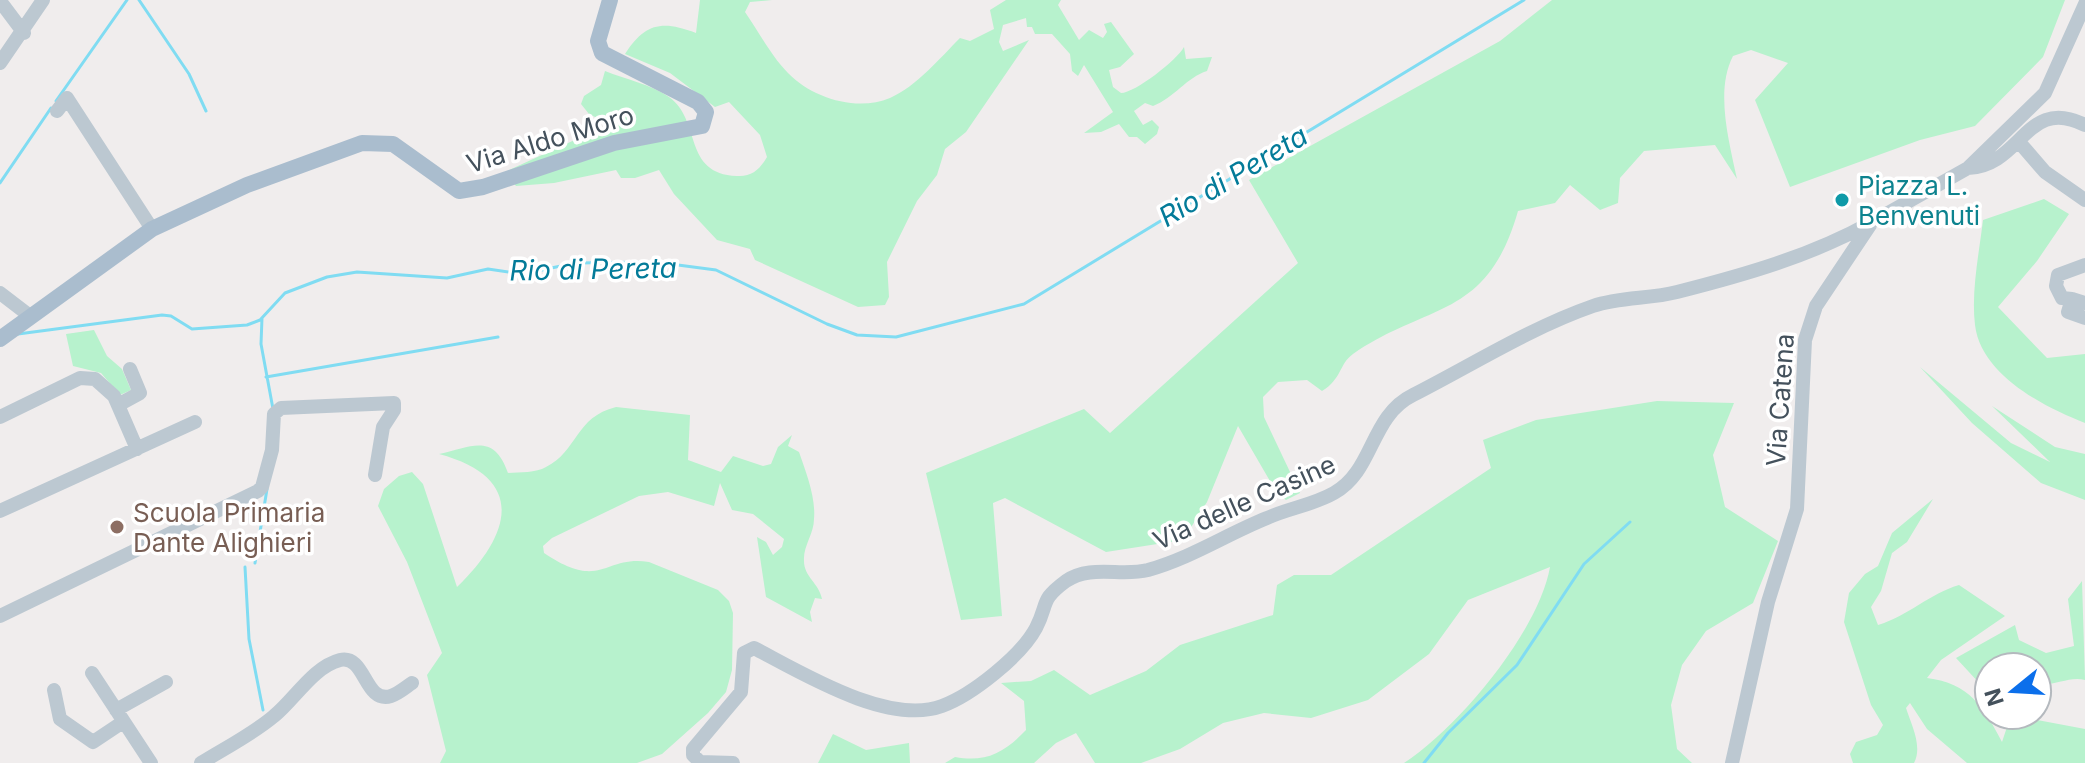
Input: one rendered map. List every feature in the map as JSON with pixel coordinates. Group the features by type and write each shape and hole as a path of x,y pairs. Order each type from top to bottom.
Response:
{"main road":[{"name":"Via Aldo Moro","path":"0,339 152,229 247,185 369,142 381,141 398,147 459,191 483,187 641,135 702,126 706,112 698,102 602,53 598,41 610,0"}],"street":[{"path":"0,63 24,33 43,0"},
{"path":"0,1 24,33"},
{"name":"Via Catena","path":"1732,763 1768,602 1797,509 1805,340 1816,306 1872,222 1968,168 2045,93 2085,4"},
{"path":"57,111 67,98 152,229"},
{"path":"1968,168 1985,167 2047,117 2065,115 2085,125"},
{"path":"2019,142 2045,172 2085,200"},
{"name":"Via delle Casine","path":"733,763 700,762 693,755 693,749 741,692 744,653 749,649 754,648 862,703 940,707 960,697 1020,652 1037,626 1045,597 1070,578 1105,569 1144,571 1202,552 1251,524 1334,494 1356,478 1375,434 1400,403 1492,353 1594,306 1679,292 1795,259 1872,222"},
{"path":"2078,301 2062,298 2056,286 2058,275 2085,265"},
{"path":"0,293 30,316"},
{"path":"2078,301 2068,312 2085,318"},
{"path":"118,405 140,393 130,369"},
{"path":"0,417 86,377 107,386 137,449"},
{"path":"1,613 258,491 270,461 277,409 394,403 394,410 383,427 375,475"},
{"path":"0,511 195,422"},
{"path":"201,763 274,716 310,680 342,660 351,660 368,685 382,696 391,696 412,683"},
{"path":"92,673 151,763"},
{"path":"54,690 60,719 93,742 120,716 166,682"}],"green space":[{"path":"700,0 772,0 750,2 745,12 776,59 809,89 822,96 850,103 877,102 900,93 928,71 960,38 970,41 994,29 990,10 1006,0 1061,0 1058,5 1079,40 1089,30 1103,38 1107,32 1104,24 1111,22 1134,54 1120,67 1109,70 1113,87 1121,93 1136,88 1155,75 1184,47 1186,59 1212,57 1207,71 1161,102 1153,106 1145,103 1134,111 1143,125 1152,120 1159,127 1157,134 1145,144 1137,137 1129,137 1119,124 1101,132 1084,133 1113,112 1084,65 1078,76 1072,71 1070,54 1052,34 1035,34 1032,27 1027,27 1026,18 1003,25 999,42 1003,51 1029,40 966,132 945,149 937,175 917,201 887,262 889,297 885,305 858,307 755,260 750,249 717,240 674,194 659,170 635,178 621,178 616,170 554,183 516,186 505,172 603,127 605,122 589,114 581,104 584,96 601,85 605,71 669,97 686,119 700,156 708,166 720,173 737,176 751,174 758,169 767,157 760,135 729,102 715,107 670,73 625,54 640,36 655,27 673,26 696,33"},
{"path":"1552,0 2065,0 2043,57 1975,126 1920,140 1790,187 1755,100 1788,63 1751,50 1733,56 1724,100 1737,179 1715,145 1644,151 1620,178 1618,203 1600,210 1570,185 1555,203 1518,211 1505,246 1490,272 1472,290 1452,304 1380,337 1353,354 1333,382 1322,391 1307,380 1278,382 1263,397 1264,417 1300,493 1286,500 1277,493 1238,426 1207,502 1183,540 1106,552 1005,498 993,503 1002,616 961,620 926,473 1084,409 1110,433 1298,263 1249,180 1500,41"},
{"path":"2044,199 2069,214 2037,261 1998,307 2047,358 2085,354 2085,423 2034,398 2002,374 1980,343 1975,325 1975,286 1983,220"},
{"path":"94,330 107,356 122,369 131,390 120,395 101,373 73,366 66,334"},
{"path":"1920,367 2011,443 2050,462 1992,406 2055,447 2085,454 2085,500 2041,483 1972,423"},
{"path":"1657,401 1734,403 1713,455 1725,507 1778,541 1753,603 1706,631 1682,665 1671,705 1677,749 1692,763 1404,763 1448,727 1493,676 1530,620 1550,567 1468,600 1429,654 1368,700 1311,718 1264,713 1223,723 1180,749 1141,763 1095,763 1076,733 1056,743 1034,763 945,763 955,757 976,758 994,754 1026,730 1024,701 1001,683 1031,681 1054,670 1090,695 1146,671 1180,645 1273,615 1277,585 1294,575 1331,575 1491,468 1483,440 1536,420"},
{"path":"616,407 690,415 688,460 721,472 733,456 763,466 771,464 778,447 792,435 788,446 799,452 810,485 814,511 814,524 804,561 806,571 822,599 815,598 810,612 812,622 766,597 757,537 766,542 773,555 782,547 784,539 753,514 732,510 720,483 714,506 668,492 639,496 552,538 543,546 544,553 578,570 601,570 634,561 649,562 718,590 729,601 733,613 732,670 726,692 708,713 662,754 637,763 440,763 446,751 427,675 442,653 407,562 378,506 384,489 399,476 412,472 423,484 457,587 489,548 499,528 502,510 498,493 487,478 468,464 439,454 472,446 489,447 502,460 508,473 538,470 557,460 592,418"},
{"path":"1933,499 1907,542 1892,553 1881,591 1871,607 1878,625 1959,585 2005,616 1941,660 1927,678 1954,685 1973,698 1973,731 1996,731 2002,742 2006,731 2053,731 2053,723 2085,729 2085,763 1967,763 1927,729 1910,703 1906,708 1917,742 1914,763 1853,763 1850,754 1856,742 1877,735 1883,725 1871,705 1844,622 1849,593 1865,574 1878,566 1892,533"},
{"path":"2082,581 2085,680 2053,684 2053,651 2074,646 2068,599"},
{"path":"2015,625 2019,640 2042,651 1973,651 1973,676 1956,658"},
{"path":"833,734 866,750 909,743 910,763 818,763"}],"waterway":[{"path":"56,101 127,0"},
{"path":"139,0 189,74 206,111"},
{"name":"Rio di Pereta","path":"18,334 162,315 171,316 192,329 247,325 260,320 285,293 327,277 357,272 447,278 488,269 523,274 575,263 655,262 716,270 827,324 857,335 896,337 1024,304 1524,0"},
{"path":"0,183 51,108"},
{"path":"262,318 261,344 273,409"},
{"path":"266,377 498,337"},
{"path":"255,563 267,489"},
{"path":"1424,763 1448,733 1517,665 1584,564 1630,522"},
{"path":"245,567 249,639 263,710"}],"place":[{"name":"Piazza L. Benvenuti","path":"1842,200"},
{"name":"Scuola Primaria Dante Alighieri","path":"117,527"}]}
